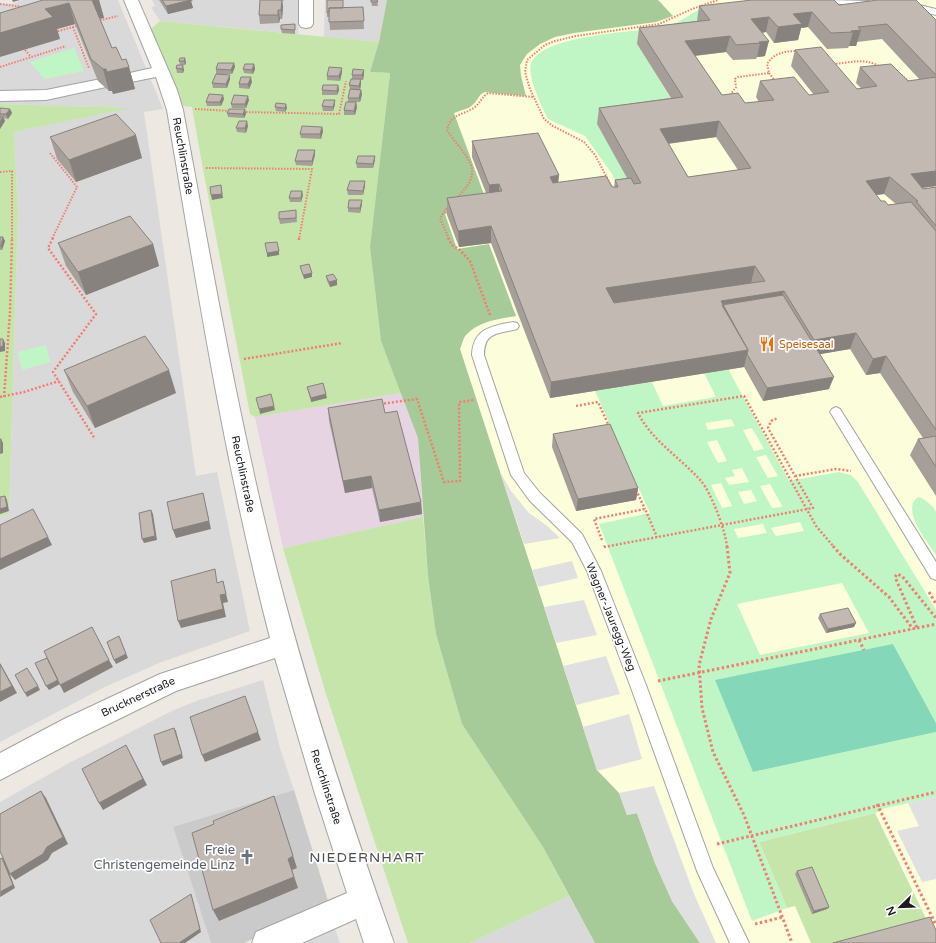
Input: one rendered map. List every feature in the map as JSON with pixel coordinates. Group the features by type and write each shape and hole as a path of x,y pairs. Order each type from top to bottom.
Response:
{"street":[{"path":"306,0 306,24"},
{"name":"Reuchlinstraße","path":"126,8 161,71 175,110 245,484 272,599 318,762 378,943"},
{"path":"126,78 161,71"},
{"path":"0,96 40,96 101,84"},
{"name":"Brucknerstraße","path":"0,767 80,724 169,682 284,644"},
{"path":"267,943 364,902"}],"lane":[{"path":"832,0 852,3 878,3"},
{"path":"901,5 936,12"},
{"name":"Wagner-Jauregg-Weg","path":"513,326 496,330 482,336 478,342 478,355 518,475 535,497 577,538 594,571 638,685 706,871 740,943"},
{"path":"836,412 936,574"}],"path":[{"path":"616,194 588,147 580,139 546,122 533,97 525,72 525,65 531,56 545,45 555,41 576,36 659,24 675,18 692,8 718,0"},
{"path":"0,4 26,7"},
{"path":"97,21 126,8"},
{"path":"54,30 58,31 74,26 89,68"},
{"path":"0,67 66,46"},
{"path":"25,50 31,57"},
{"path":"777,83 769,73 767,64 770,58 790,51 801,51"},
{"path":"828,60 838,70"},
{"path":"833,64 868,60 876,63 882,68"},
{"path":"896,72 912,84"},
{"path":"730,96 736,87 735,81 738,77 769,73"},
{"path":"240,111 339,114 346,81"},
{"path":"496,330 470,261 460,250 452,245 447,238 440,218 442,212 473,180 469,161 447,130 448,124 453,117 476,106 488,93 533,97"},
{"path":"175,110 232,111"},
{"path":"50,152 77,187 48,248 96,314 54,372 95,439"},
{"path":"186,171 210,168 312,169 299,240"},
{"path":"0,172 12,171 12,256 9,352 4,397"},
{"path":"221,362 342,343"},
{"path":"0,397 44,387 59,381"},
{"path":"792,943 744,815 713,752 702,708 700,673 702,650 706,635 730,573 727,543 722,525 709,494 702,482 652,434 638,414 744,396 816,526 840,554 876,584 898,607 915,628"},
{"path":"377,404 417,400 444,482 460,481 459,402"},
{"path":"576,406 598,402 610,431"},
{"path":"604,546 813,508 768,428 770,421 778,418"},
{"path":"795,476 842,468 853,472"},
{"path":"636,488 657,537"},
{"path":"607,553 594,519 645,509"},
{"path":"915,628 895,577 897,574 902,576 936,618"},
{"path":"928,590 936,604"},
{"path":"673,678 936,624"},
{"path":"859,640 864,650"},
{"path":"715,844 877,804 936,792"},
{"path":"877,804 936,925"},
{"path":"748,926 783,917"}],"shaded area":[{"path":"23,0 118,0 163,109 144,112 196,476 217,472 250,631 159,663 105,687 0,742 0,517 9,513 18,213 14,132 129,108 0,104 0,3 11,4"},
{"path":"152,0 300,0 298,34 160,21 151,7 155,6"},
{"path":"325,0 387,0 379,42 324,37"},
{"path":"658,0 936,0 936,943 700,943 619,793 597,771 460,349 384,122 379,42 663,4"},
{"path":"402,393 418,438 423,517 283,548 255,417"},
{"path":"500,472 511,491 529,513 546,525 560,538 524,544"},
{"path":"572,561 578,578 538,587 532,570"},
{"path":"584,600 597,635 556,643 544,607"},
{"path":"606,656 620,694 576,705 563,666"},
{"path":"263,680 280,748 294,790 173,827 211,943 0,943 0,802 71,762 174,710 199,700"},
{"path":"629,714 642,759 597,771 583,727"},
{"path":"654,786 694,894 716,943 700,943 672,901 655,863 637,813 627,815 619,793"},
{"path":"294,790 329,904 244,943 211,943 173,827"},
{"path":"936,797 936,879 922,882 897,831 919,826 908,803"},
{"path":"569,896 595,943 470,943"},
{"path":"334,926 340,943 293,943"}],"green space":[{"path":"387,0 658,0 673,16 656,22 555,37 540,44 527,54 520,65 526,96 485,92 481,94 470,107 454,113 489,208 445,214 457,249 489,244 516,316 490,321 471,330 465,336 460,349 597,770 619,793 627,815 637,813 655,863 672,901 700,943 595,943 543,847 462,724 436,634 428,576 418,438 381,341 370,247 390,73 370,72 379,42"},
{"path":"698,10 732,13 637,44 680,113 638,199 623,195 612,174 585,136 548,119 533,84 530,69 531,64 539,54 552,46 571,40 592,36 666,27 678,22"},
{"path":"160,21 379,42 370,72 390,73 370,247 381,341 402,393 255,417 250,414 192,107 182,106 151,29"},
{"path":"74,48 84,71 44,79 30,62"},
{"path":"0,104 131,108 14,132 18,213 9,513 0,517"},
{"path":"46,345 50,362 22,370 18,352"},
{"path":"728,369 789,481 839,472 851,475 858,482 936,610 936,723 893,644 753,772 936,732 936,797 886,808 875,813 759,842 787,908 752,921 599,524 650,513 595,391 652,382 663,406 716,397 704,373","holes":["731,419 735,426 708,430 705,423","752,428 764,449 754,451 743,430","717,440 727,461 718,463 707,442","766,455 778,476 768,478 756,457","742,468 749,482 729,485 725,478 735,476 732,470","721,483 732,506 722,508 711,485","770,484 782,506 772,508 760,486","751,490 757,501 744,504 738,492","800,522 804,531 776,536 771,528","763,524 767,533 738,538 734,529","842,583 869,633 760,655 737,604"]},
{"path":"918,497 929,503 934,508 936,513 936,555 917,526 914,518 912,510 913,503"},
{"path":"423,517 428,576 436,634 462,724 543,847 569,896 470,943 408,943 325,691 283,548"},
{"path":"893,644 936,723 936,732 753,772 715,680"},
{"path":"875,813 936,939 857,943 811,943 795,906 787,908 759,842"}],"building":[{"path":"43,0 92,0 112,48 116,47 122,60 126,59 129,67 107,72 106,69 103,69 91,59 69,3 45,9 53,17 0,33 0,13"},
{"path":"162,0 191,0 166,6"},
{"path":"260,0 282,0 281,10 278,10 278,15 259,15"},
{"path":"327,0 343,0 343,8 329,8 329,12 327,13"},
{"path":"371,0 377,0 378,2 371,2"},
{"path":"752,0 834,0 839,5 878,0 916,0 936,20 936,75 887,24 858,27 861,30 851,31 853,32 831,33 812,12 793,14 802,24 778,27 769,17 751,19 769,41 736,45 730,36 685,41 722,95 738,93 745,103 774,100 760,81 794,77 809,95 829,92 795,50 821,47 857,89 877,86 860,67 891,64 908,81 936,77 936,171 911,174 923,189 936,187 936,226 916,201 918,201 890,177 866,181 881,201 885,201 888,205 911,202 936,231 936,430 886,356 873,359 856,333 814,340 784,291 721,301 748,350 551,382 491,226 458,231 447,198 502,191 499,184 489,185 472,141 538,133 559,175 550,177 553,183 606,176 612,187 618,187 615,180 631,178 634,184 641,183 599,108 683,97 639,28 710,20 699,6","holes":["719,121 751,168 688,177 660,129","755,266 765,281 614,303 606,288"]},
{"path":"363,7 364,21 329,22 329,8"},
{"path":"295,24 295,30 281,29 281,25"},
{"path":"180,58 185,58 184,61 179,61"},
{"path":"218,63 234,63 231,70 216,69"},
{"path":"245,64 254,64 252,70 243,69"},
{"path":"177,65 183,65 182,69 176,68"},
{"path":"329,67 342,68 339,76 327,76"},
{"path":"353,69 364,70 362,75 352,75"},
{"path":"216,74 230,75 226,84 212,83"},
{"path":"241,77 251,77 248,84 239,84"},
{"path":"351,79 361,79 359,86 349,85"},
{"path":"323,85 338,85 337,91 322,90"},
{"path":"350,89 361,90 359,98 348,98"},
{"path":"209,94 223,95 220,102 206,102"},
{"path":"234,95 248,96 245,104 231,104"},
{"path":"324,100 335,100 333,107 322,106"},
{"path":"346,102 356,102 354,111 344,110"},
{"path":"276,103 286,104 285,108 275,107"},
{"path":"0,108 10,109 6,114 0,114"},
{"path":"229,109 245,109 243,114 227,113"},
{"path":"116,114 136,135 69,160 50,137"},
{"path":"239,121 247,121 245,128 236,128"},
{"path":"302,126 322,127 320,134 300,134"},
{"path":"298,150 315,150 312,161 295,161"},
{"path":"358,156 375,156 373,164 356,163"},
{"path":"350,181 365,181 363,191 347,190"},
{"path":"221,185 222,194 211,195 210,187"},
{"path":"291,191 302,191 301,198 289,198"},
{"path":"349,200 362,200 360,208 348,208"},
{"path":"296,210 296,218 279,219 279,212"},
{"path":"130,216 153,244 78,272 58,243"},
{"path":"0,237 3,237 1,246 0,246"},
{"path":"277,242 279,251 267,253 265,243"},
{"path":"309,264 312,273 303,275 300,266"},
{"path":"333,274 337,280 329,282 326,276"},
{"name":"Speisesaal","path":"783,295 834,377 767,388 747,354 748,350 722,305"},
{"path":"145,336 169,370 87,406 64,370"},
{"path":"0,339 3,339 3,346 0,347"},
{"path":"323,383 326,394 311,398 307,387"},
{"path":"271,394 274,406 259,409 256,398"},
{"path":"382,399 385,413 397,411 421,502 379,510 371,476 343,481 328,408"},
{"path":"610,424 638,488 578,499 553,434"},
{"path":"936,436 936,467 918,439"},
{"path":"203,493 209,521 173,530 167,502"},
{"path":"5,496 7,507 0,509 0,497"},
{"path":"33,509 48,537 0,559 0,525"},
{"path":"151,510 155,536 142,539 139,513"},
{"path":"215,569 217,583 223,581 226,594 220,595 223,609 178,621 171,581"},
{"path":"848,608 856,623 828,629 820,614"},
{"path":"92,627 109,660 60,685 44,651"},
{"path":"119,636 126,654 114,660 107,642"},
{"path":"47,658 58,680 46,686 35,663"},
{"path":"0,664 12,686 0,692"},
{"path":"27,668 38,686 25,693 15,675"},
{"path":"245,696 258,732 202,755 190,717"},
{"path":"174,728 182,754 161,762 154,735"},
{"path":"126,745 143,779 99,803 82,769"},
{"path":"41,791 63,837 47,847 43,854 10,874 0,851 0,814"},
{"name":"Freie Christengemeinde Linz","path":"274,796 293,856 288,859 294,877 213,910 192,833 214,824 213,821"},
{"path":"2,858 13,885 0,892 0,859"},
{"path":"812,867 829,907 814,911 797,871"},
{"path":"191,894 200,929 179,943 161,943 150,920"},
{"path":"930,917 936,930 936,943 833,943"}],"place":[{"name":"Speisesaal","path":"767,344"},
{"name":"Freie Christengemeinde Linz","path":"247,857"}],"district":[{"name":"NIEDERNHART","path":"367,857"}]}
